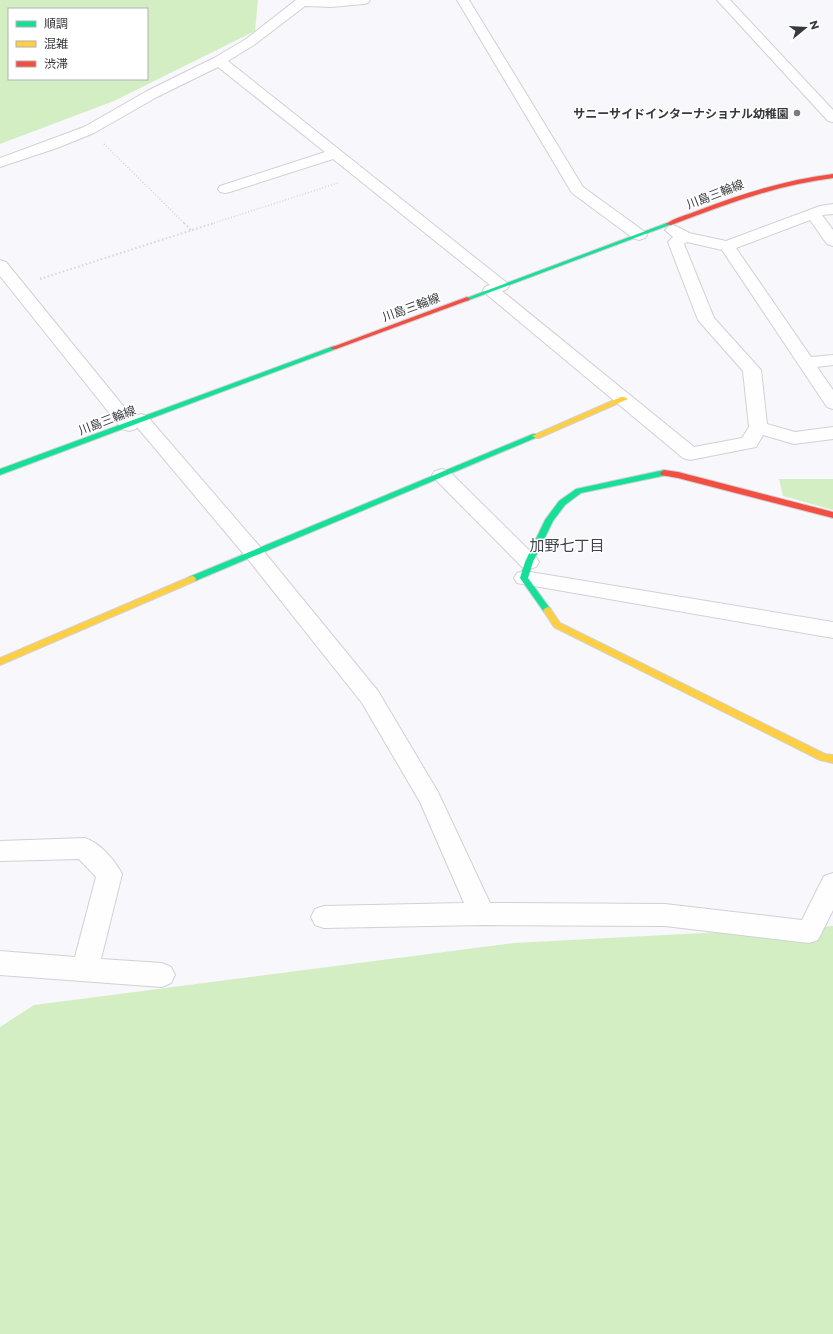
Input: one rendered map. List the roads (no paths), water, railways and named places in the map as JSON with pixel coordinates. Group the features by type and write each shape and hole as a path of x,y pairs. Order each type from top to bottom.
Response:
{"street":[{"path":"0,163 52,145 89,130 152,94 219,61 250,42 303,1 331,3 364,0"},
{"path":"463,0 577,190 638,235"},
{"path":"723,0 833,118"},
{"path":"219,61 361,175 690,454"},
{"path":"812,95 826,94"},
{"path":"225,189 334,154"},
{"name":"川島三輪線","path":"0,472 638,235 667,226 768,187 808,178 833,176"},
{"path":"667,226 684,237 727,246 825,209 833,209"},
{"path":"813,214 833,241"},
{"path":"678,475 690,454 749,443 758,427 752,370 706,320 676,242 684,237"},
{"path":"727,246 833,404"},
{"path":"0,265 11,287 254,553 370,697 430,799 482,914"},
{"path":"806,363 833,360"},
{"path":"0,662 254,553 624,399"},
{"path":"758,427 794,438 833,432"},
{"path":"526,570 549,520 562,503 578,491 666,473 833,515"},
{"path":"442,475 526,570 556,625 823,757 833,759"},
{"path":"526,570 833,630"},
{"path":"0,851 85,848 109,874 85,969"},
{"path":"324,917 482,914 665,915 809,932 833,884"},
{"path":"0,962 162,975"}],"place":[{"name":"サニーサイドインターナショナル幼稚園","path":"797,113"}],"district":[{"name":"加野七丁目","path":"567,545"}]}
